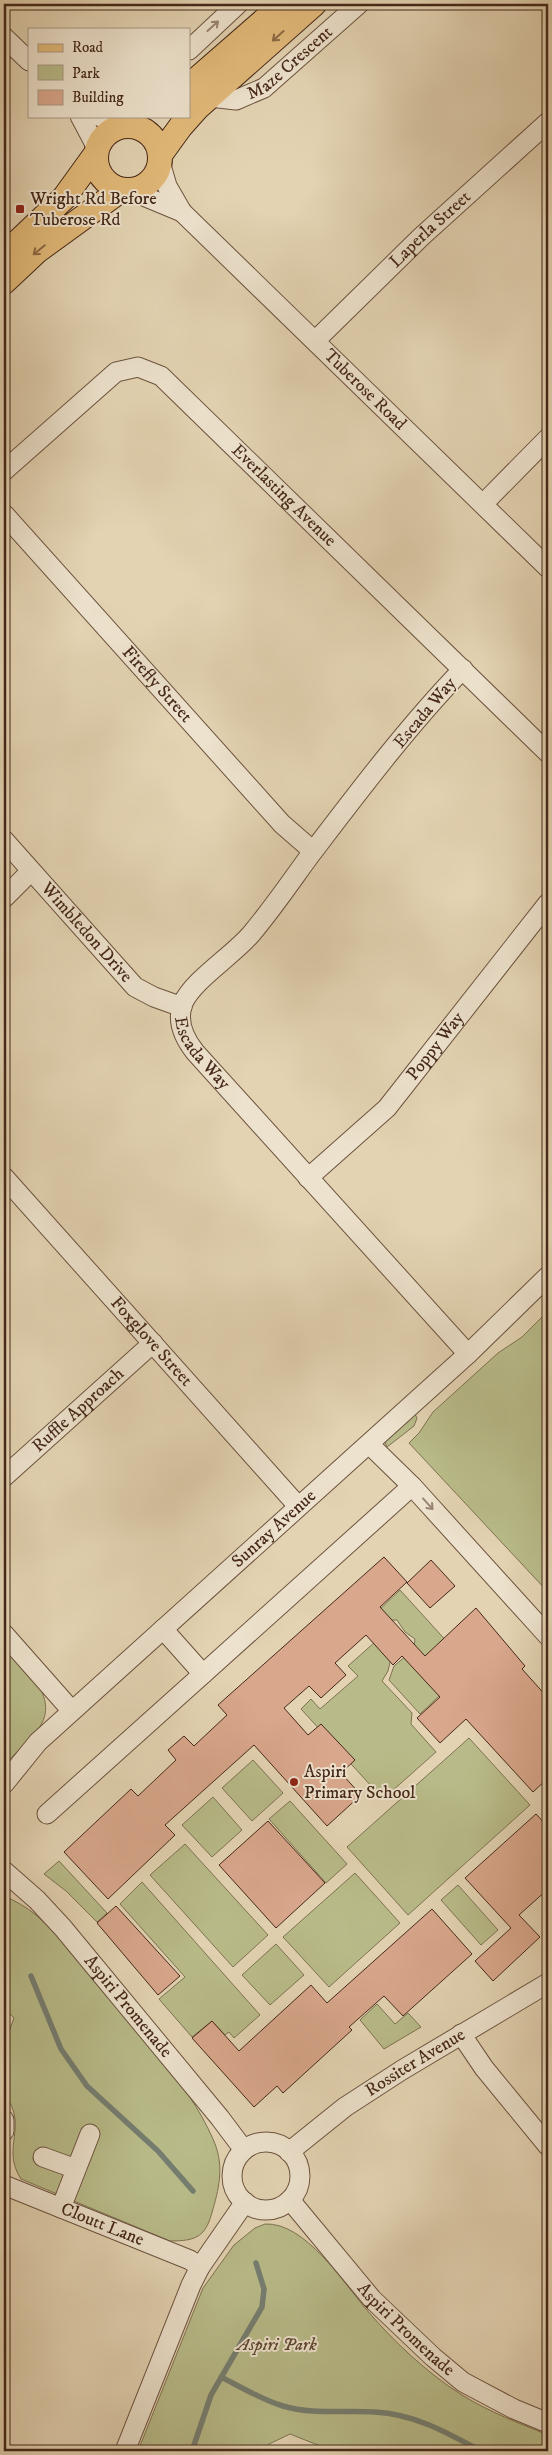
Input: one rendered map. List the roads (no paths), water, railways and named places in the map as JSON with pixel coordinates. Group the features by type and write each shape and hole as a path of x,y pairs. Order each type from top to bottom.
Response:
{"main road":[{"path":"190,85 283,4"},
{"path":"190,117 314,4"},
{"path":"96,151 99,173 112,186 125,190 136,189 150,182 155,176 160,158 181,126 189,118"},
{"path":"4,255 64,198 106,134 131,123 152,137 160,158"},
{"path":"4,282 38,251 125,190"}],"street":[{"path":"190,49 238,4"},
{"name":"Maze Crescent","path":"210,97 236,100 264,88 359,4"},
{"path":"4,37 28,60"},
{"path":"81,118 96,151"},
{"path":"108,118 131,123"},
{"name":"Laperla Street","path":"316,340 421,237 548,122"},
{"name":"Tuberose Road","path":"160,158 167,186 182,212 316,340 445,470 483,504 548,568"},
{"name":"Tuberose Road","path":"125,190 182,212"},
{"name":"Everlasting Avenue","path":"4,471 116,372 130,367 154,372 167,380 548,753"},
{"path":"483,504 548,438"},
{"name":"Firefly Street","path":"4,514 282,824 313,852"},
{"name":"Escada Way","path":"462,669 434,699 313,852 252,933 190,992 182,1007 182,1029 188,1043 468,1354"},
{"name":"Wimbledon Drive","path":"4,840 136,987 154,997 182,1007"},
{"path":"4,898 32,871"},
{"name":"Poppy Way","path":"308,1178 386,1108 548,903"},
{"name":"Foxglove Street","path":"6,1183 298,1506"},
{"name":"Sunray Avenue","path":"4,1784 38,1742 468,1354 548,1276"},
{"name":"Ruffle Approach","path":"4,1477 152,1343"},
{"path":"368,1444 412,1486 548,1636"},
{"path":"47,1814 412,1486"},
{"path":"163,1629 203,1674"},
{"path":"4,1634 72,1711"},
{"name":"Aspiri Promenade","path":"4,1871 37,1900 63,1928 220,2118 244,2150"},
{"name":"Rossiter Avenue","path":"289,2152 345,2107 461,2034 548,1983"},
{"path":"461,2034 484,2068 548,2146"},
{"path":"4,2120 4,2131"},
{"path":"61,2208 90,2134"},
{"path":"264,2142 280,2145 289,2152 300,2172 298,2187 290,2200 273,2209 254,2207 239,2196 232,2181 234,2164 244,2150 253,2144 264,2142"},
{"path":"43,2157 76,2170"},
{"name":"Cloutt Lane","path":"4,2185 190,2260 200,2267"},
{"name":"Aspiri Promenade","path":"290,2200 372,2299 433,2357 463,2382 514,2409 548,2423"},
{"path":"125,2451 191,2285 200,2267 245,2202"}],"waterway":[{"path":"31,1976 61,2049 87,2086 158,2151 193,2191"},
{"path":"192,2451 211,2395 262,2307 264,2289 256,2263"},
{"path":"221,2377 267,2400 294,2409 375,2412 403,2416 430,2425 481,2451"}],"place":[{"name":"Wright Rd Before Tuberose Rd","path":"20,209"},
{"name":"Aspiri Primary School","path":"294,1782"}],"park label":[{"name":"Aspiri Park","path":"277,2345"}]}
